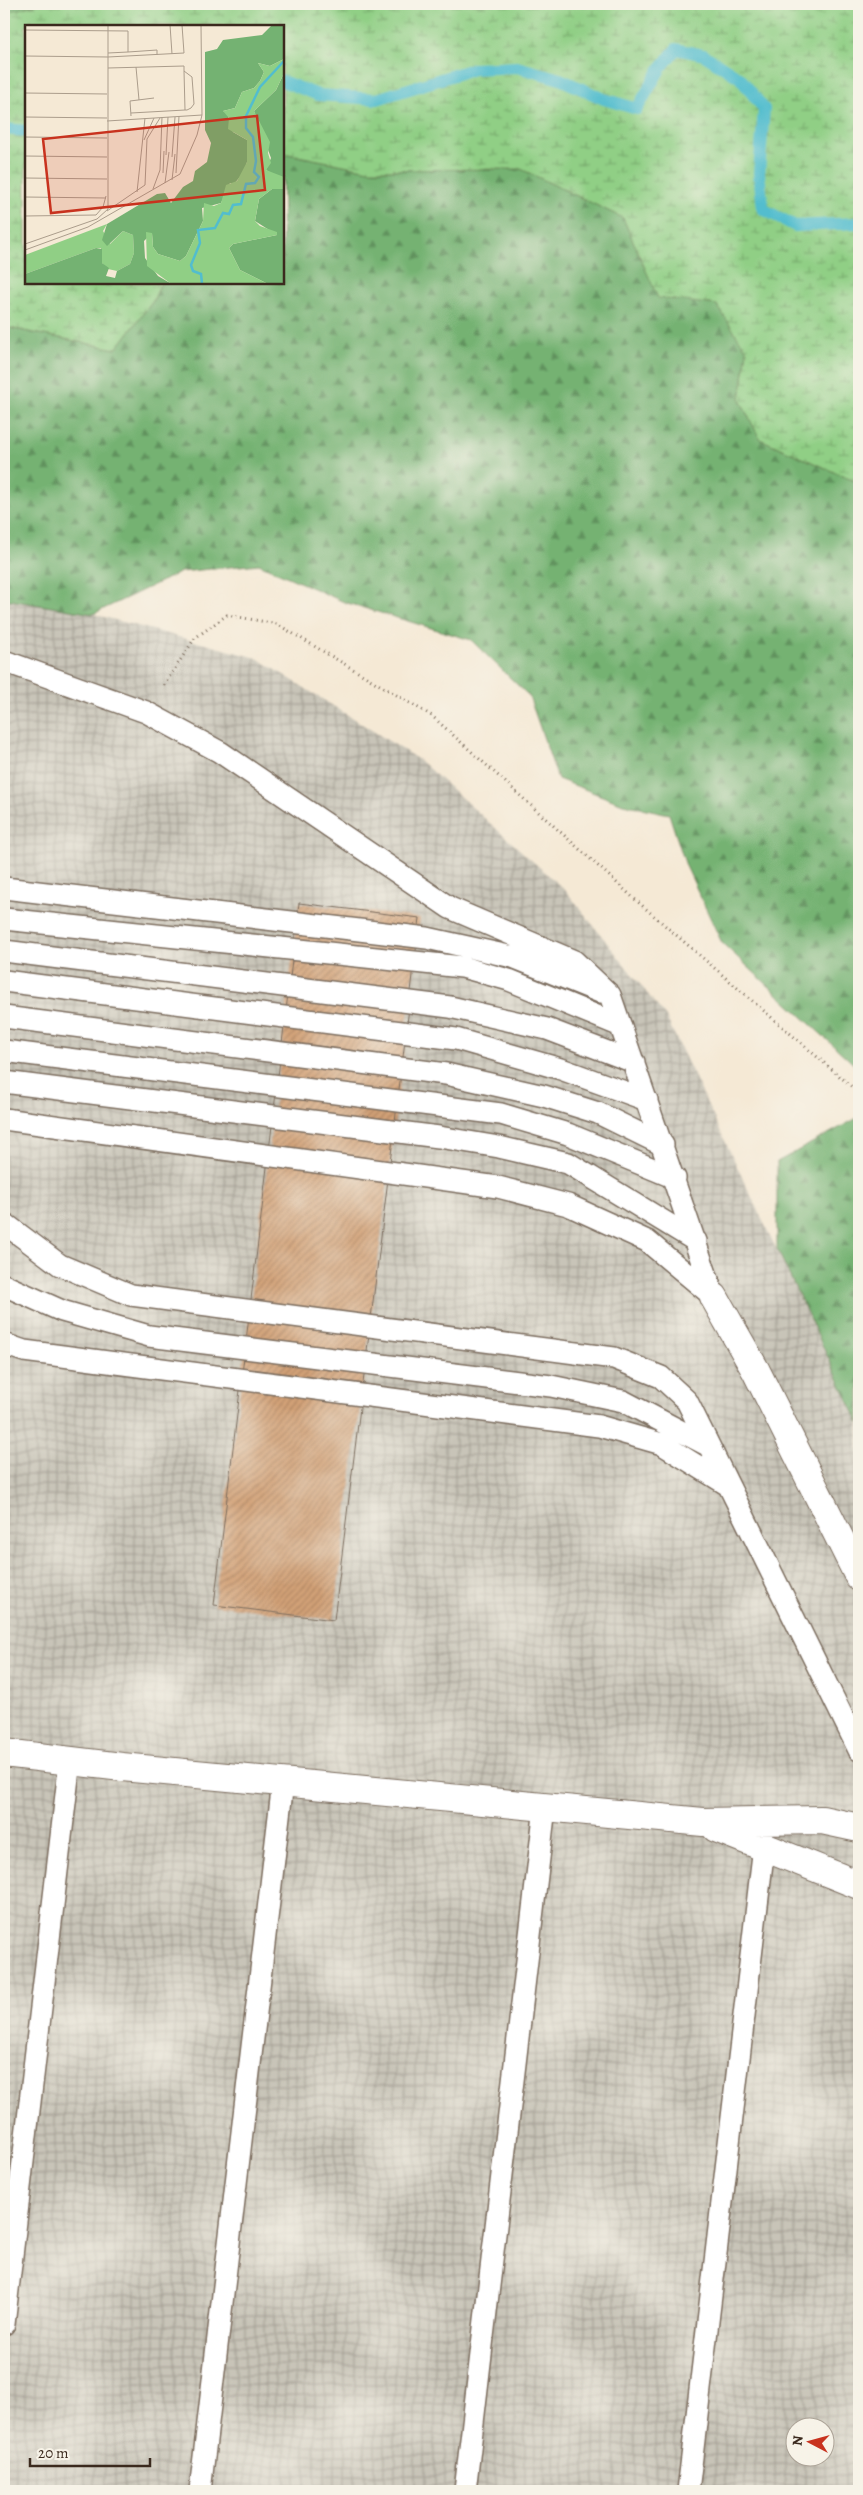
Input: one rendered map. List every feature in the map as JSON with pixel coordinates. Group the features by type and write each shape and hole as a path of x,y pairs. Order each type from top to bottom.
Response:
{"street":[{"path":"714,1297 756,1371 859,1577"},
{"path":"4,1753 703,1822 822,1820 859,1828"},
{"path":"703,1822 859,1885"}],"lane":[{"path":"4,661 146,712 220,752 450,908 574,960 610,995 675,1178 714,1297"},
{"path":"4,888 427,938 513,958 610,995"},
{"path":"4,919 462,967 509,980 621,1026"},
{"path":"4,951 450,1007 548,1029 634,1062"},
{"path":"4,981 456,1039 561,1069 647,1100"},
{"path":"4,1017 446,1074 544,1096 598,1113 663,1145"},
{"path":"4,1051 501,1114 568,1134 675,1178"},
{"path":"4,1082 439,1137 551,1159 568,1163 696,1241"},
{"path":"4,1119 498,1187 568,1205 647,1241 714,1297"},
{"path":"4,1223 60,1265 131,1295 614,1358 661,1377 687,1401 859,1750"},
{"path":"4,1285 62,1310 149,1336 551,1386 623,1400 709,1446"},
{"path":"4,1344 24,1351 599,1426 662,1444 728,1485"},
{"path":"4,2324 70,1760"},
{"path":"200,2491 283,1782"},
{"path":"465,2491 545,1807"},
{"path":"688,2491 764,1846"}],"path":[{"path":"146,712 195,638 228,615 277,624 432,716 638,902 859,1093"}],"shaded area":[{"path":"4,599 93,614 257,658 419,760 566,891 666,1017 859,1423 859,2491 4,2491"}],"green space":[{"path":"4,4 38,4 4,13"},
{"path":"38,4 859,4 859,483 760,439 740,400 747,351 717,305 658,298 623,218 521,169 369,170 284,153 284,25 25,25 25,284 161,284 153,301 116,349 4,327 4,13"},
{"path":"284,153 369,170 521,169 623,218 658,297 717,305 747,351 740,400 760,439 859,483 859,1069 722,943 686,866 669,814 623,804 558,779 529,696 471,640 344,602 259,564 181,572 93,614 4,599 4,327 116,349 153,301 161,284 284,284"},
{"path":"859,1117 859,1423 777,1249 777,1162"}],"building":[{"path":"299,903 420,918 334,1620 214,1605"}],"waterway":[{"path":"284,82 318,95 377,99 473,69 517,67 560,79 604,99 637,109 660,69 676,49 704,55 740,78 764,109 759,173 763,209 795,226 859,223"},
{"path":"4,129 25,131"}]}
